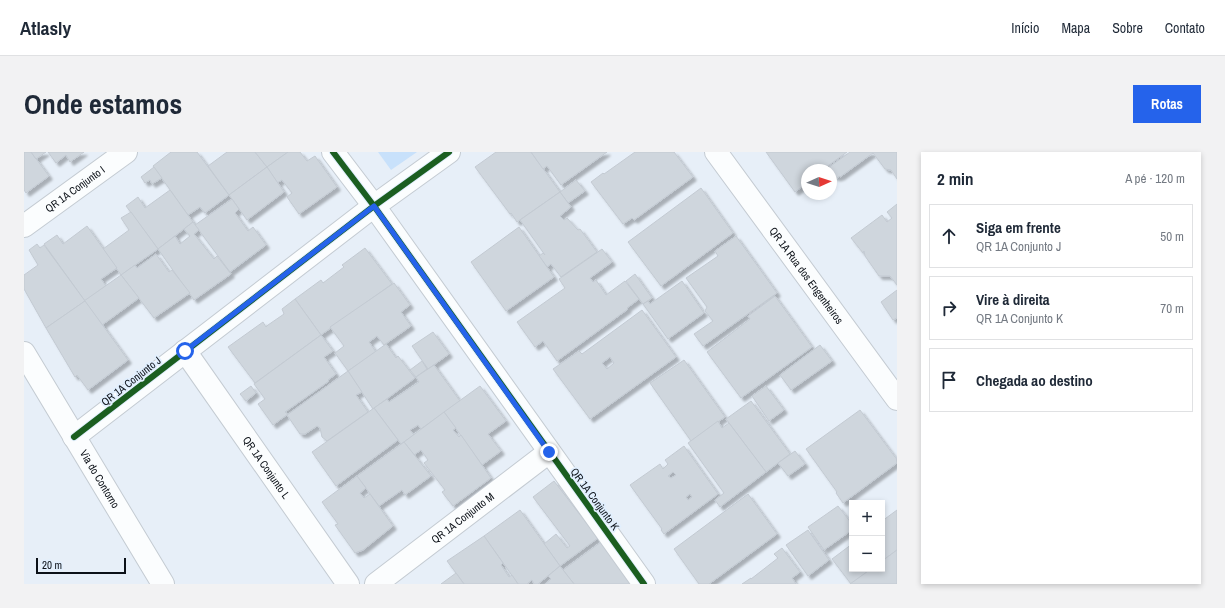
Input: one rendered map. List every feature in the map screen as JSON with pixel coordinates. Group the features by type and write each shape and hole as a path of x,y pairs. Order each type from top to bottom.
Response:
{"street":[{"name":"QR 1A Conjunto I","path":"24,226 126,152"},
{"name":"QR 1A Conjunto K","path":"333,152 374,206 644,584"},
{"name":"QR 1A Conjunto J","path":"74,437 374,206 448,152"},
{"name":"QR 1A Rua dos Engenheiros","path":"716,152 897,399"},
{"name":"QR 1A Conjunto L","path":"185,351 348,584"},
{"name":"Via do Contorno","path":"24,353 163,584"},
{"name":"QR 1A Conjunto M","path":"376,584 549,452"}],"shaded area":[{"path":"378,152 417,152 391,170"}],"building":[{"path":"24,152 31,152 49,176 26,193 24,190"},
{"path":"31,152 46,152 36,159"},
{"path":"48,152 84,152 70,162 66,155 56,163"},
{"path":"171,152 197,152 229,195 205,213 200,207 188,215 153,166"},
{"path":"227,152 255,152 267,167 229,195 208,166"},
{"path":"255,152 288,152 267,167"},
{"path":"288,152 300,152 307,161 315,156 337,187 299,214 287,197 292,193 282,180 277,183 267,167"},
{"path":"496,152 531,152 560,192 517,222 475,167"},
{"path":"531,152 607,152 561,185 547,166 543,169"},
{"path":"635,152 674,152 693,177 634,220 632,218 623,224 591,182"},
{"path":"766,152 847,152 830,164 801,164 801,188 795,192"},
{"path":"850,152 897,152 897,179 891,170 885,169 873,153 837,178 837,164 834,164"},
{"path":"154,167 162,178 152,184 150,180 145,183 141,177"},
{"path":"267,167 284,192 247,220 229,195"},
{"path":"576,180 585,191 568,203 560,192"},
{"path":"701,188 733,233 661,286 628,242"},
{"path":"170,190 193,222 158,249 126,206 138,197 145,208"},
{"path":"560,192 571,207 560,216 564,220 567,218 578,230 580,229 597,252 561,277 551,264 547,267 539,256 543,253 545,255 520,220"},
{"path":"232,199 239,209 235,213 248,231 253,227 266,245 230,272 195,225"},
{"path":"897,204 897,285 890,276 879,276 865,256 864,251 863,253 851,238 882,215 887,222 892,218 887,212"},
{"path":"131,212 158,249 121,275 103,249 129,230 121,218"},
{"path":"193,222 199,230 194,234 214,259 217,256 231,274 194,300 158,249 175,236 180,244 190,236 184,229"},
{"path":"87,226 117,268 101,279 106,286 85,301 44,244 57,235 63,244"},
{"path":"519,227 554,277 506,311 471,262"},
{"path":"736,236 777,293 703,346 694,334 713,321 705,311 707,307 686,278 718,256 715,251"},
{"path":"37,244 40,248 44,245 85,301 46,328 24,289 24,275 38,265 29,250"},
{"path":"365,248 392,284 321,335 295,299 321,280 323,283 344,267 342,265"},
{"path":"602,249 612,262 590,278 593,282 596,280 606,295 625,281 639,299 627,308 628,309 557,361 543,341 535,347 517,322 565,288 559,279"},
{"path":"156,254 169,272 172,270 190,293 154,318 121,275 135,265 137,268"},
{"path":"635,274 652,298 643,304 626,281"},
{"path":"121,275 139,298 102,325 84,301"},
{"path":"682,281 704,313 668,339 643,304 648,301 650,304"},
{"path":"394,283 410,305 401,312 411,326 384,345 377,336 369,342 376,352 348,371 335,353 344,346 330,327"},
{"path":"897,290 897,318 893,320 881,302"},
{"path":"775,296 812,347 741,398 707,352 750,319 748,316"},
{"path":"295,299 321,335 255,383 228,347 263,322 266,327 284,314 282,309"},
{"path":"85,301 128,360 88,390 77,375 75,377 46,328"},
{"path":"642,310 676,357 590,419 553,369 579,351 582,354","holes":["610,357 614,363 607,369 602,363"]},
{"path":"433,332 449,354 428,369 412,346"},
{"path":"321,335 333,351 324,357 336,374 328,380 329,381 285,412 288,414 273,425 258,404 265,399 254,384"},
{"path":"386,344 396,358 398,356 415,378 373,409 348,371"},
{"path":"820,345 832,361 791,390 780,375"},
{"path":"684,360 725,417 691,441 650,383"},
{"path":"422,361 427,369 416,377 410,370"},
{"path":"434,365 460,401 421,429 418,425 410,430 414,435 401,444 374,408 387,399 389,402 419,382 416,377"},
{"path":"348,371 362,392 356,395 368,412 327,441 322,437 320,428 317,426 305,434 300,434 287,415"},
{"path":"251,386 256,393 246,401 240,394"},
{"path":"480,386 506,421 488,434 501,451 482,465 444,412"},
{"path":"766,386 784,410 769,421 752,396"},
{"path":"751,401 790,454 766,472 726,419"},
{"path":"374,408 398,440 336,486 312,452"},
{"path":"860,410 896,457 897,463 843,503 836,493 837,492 806,449"},
{"path":"444,412 456,428 453,430 459,437 461,435 491,478 453,506 442,492 445,490 424,463 428,460 421,450 414,455 404,442"},
{"path":"718,421 722,428 729,423 766,472 720,507 715,500 724,493 688,443"},
{"path":"404,442 431,476 405,495 402,490 379,506 357,476"},
{"path":"684,446 718,494 664,534 661,530 662,529 630,485 660,464 663,469 668,464 665,460","holes":["673,472 676,475 671,478 668,476","690,494 692,497 688,500 686,497"]},
{"path":"795,451 805,464 788,476 778,463"},
{"path":"357,476 366,488 360,493 364,498 370,494 393,526 363,550 355,553 335,525 338,524 322,502"},
{"path":"554,481 598,538 560,566 544,544 556,534 567,548 570,546 533,497"},
{"path":"748,494 777,534 709,584 699,584 674,549"},
{"path":"838,506 849,520 849,532 824,550 808,527"},
{"path":"520,510 560,566 538,584 534,584 532,580 527,584 518,584 484,536"},
{"path":"897,510 897,550 885,559 885,536 885,519"},
{"path":"808,530 829,560 808,576 786,545"},
{"path":"484,536 503,563 501,565 509,577 512,575 518,584 464,584 447,561"},
{"path":"601,542 632,584 574,584 563,570"},
{"path":"849,546 849,572 867,572 851,584 832,559"},
{"path":"782,548 800,572 792,578 796,584 742,584 751,579 778,558 774,554"},
{"path":"897,550 897,584 850,584 867,572 885,572 885,559"},
{"path":"560,566 574,584 545,584 551,579 548,576"},
{"path":"456,573 464,584 441,584"}],"cycle path":[{"path":"333,152 374,206 644,584"},
{"path":"74,437 374,206 449,152"}],"route":[{"path":"185,351 374,206 549,452"}]}
